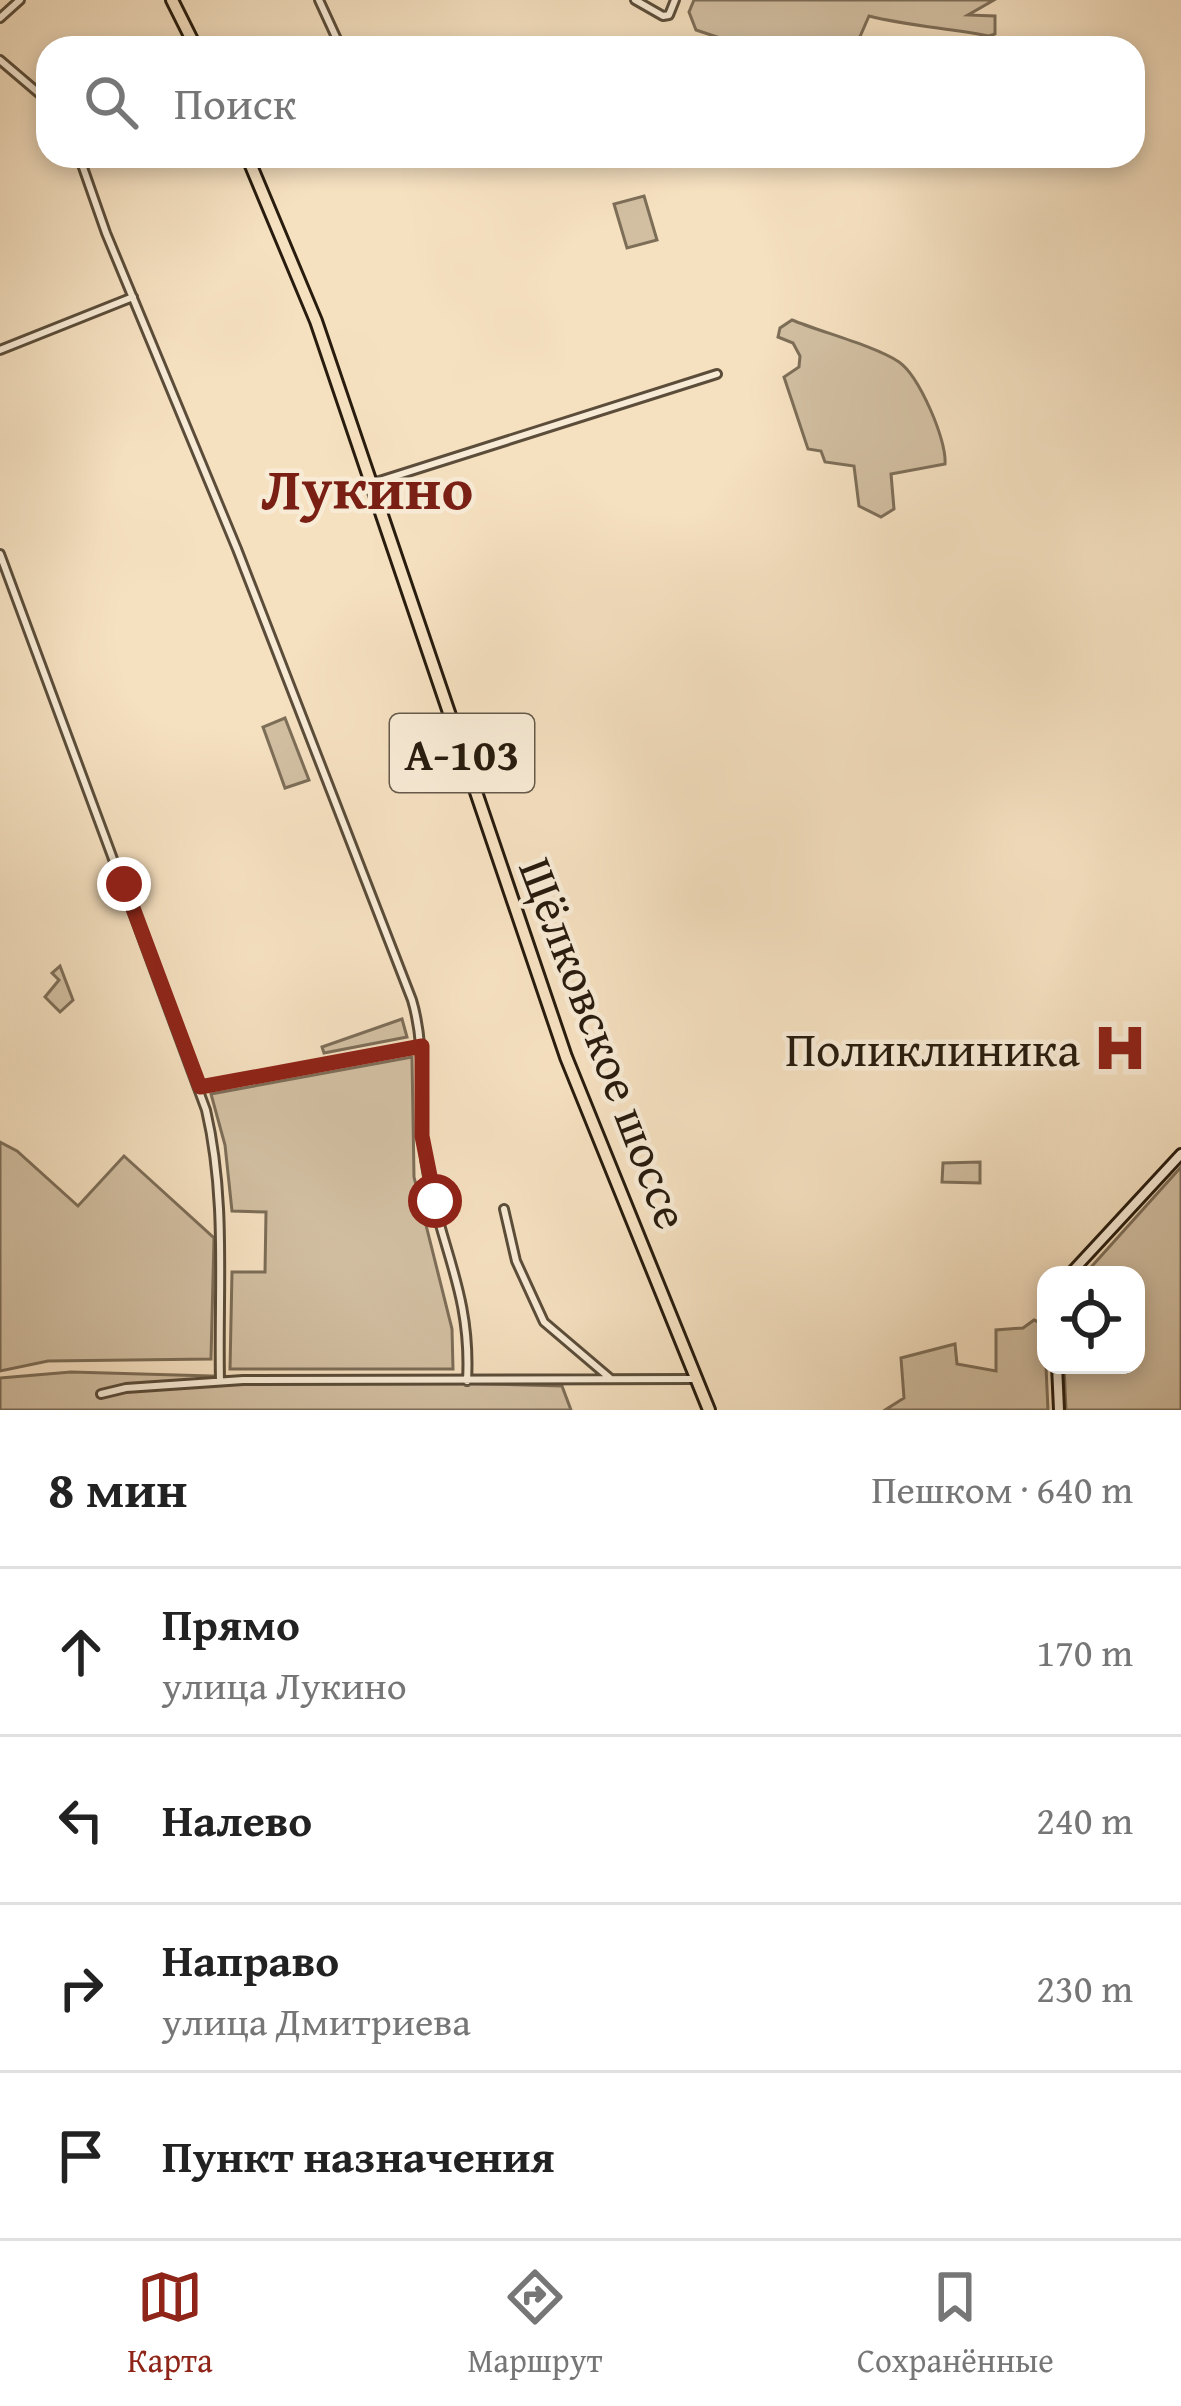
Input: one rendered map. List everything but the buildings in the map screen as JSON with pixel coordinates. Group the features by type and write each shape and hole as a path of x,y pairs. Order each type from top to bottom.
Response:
{"main road":[{"path":"172,0 190,36"},
{"name":"Щёлковское шоссе","path":"252,168 313,311 568,1064 710,1410"},
{"path":"1077,1266 1181,1154"},
{"path":"1057,1374 1059,1410"}],"street":[{"path":"0,18 20,0"},
{"path":"319,0 335,36"},
{"path":"635,0 653,14 669,15 675,0"},
{"path":"0,60 36,90"},
{"path":"84,168 412,1000 422,1046 426,1167 463,1295 467,1381"},
{"path":"0,350 133,297"},
{"path":"373,483 717,374"},
{"path":"0,554 200,1087 216,1152 220,1206 220,1381"},
{"path":"200,1087 422,1046"},
{"path":"504,1209 517,1261 544,1322 614,1381"},
{"path":"100,1394 220,1381 697,1379"}],"shaded area":[{"path":"694,0 994,0 968,15 995,16 995,34 869,16 860,36 714,36 696,30 689,12"},
{"path":"644,196 657,240 627,248 614,204"},
{"path":"792,320 899,362 930,409 945,464 891,474 894,509 881,517 859,506 854,466 825,462 821,451 808,449 784,377 799,367 800,356 793,343 778,337 780,328"},
{"path":"285,718 309,780 285,788 263,727"},
{"path":"60,966 73,1000 60,1012 45,997 59,980 52,973"},
{"path":"402,1019 407,1037 324,1053 322,1047"},
{"path":"412,1057 414,1177 452,1329 453,1369 230,1369 232,1272 265,1272 266,1212 232,1211 225,1145 211,1094"},
{"path":"0,1142 17,1151 78,1206 124,1156 214,1238 211,1359 48,1361 0,1371"},
{"path":"980,1162 980,1183 942,1182 943,1163"},
{"path":"1181,1167 1181,1410 1066,1410 1064,1374 1145,1374 1145,1266 1092,1266"},
{"path":"1037,1321 1037,1374 1046,1374 1048,1410 885,1410 904,1398 901,1358 955,1344 957,1364 996,1371 996,1330 1023,1328"},
{"path":"71,1372 562,1386 571,1410 0,1410 0,1378"}],"place":[{"name":"Поликлиника","path":"1120,1048"}],"district":[{"name":"Лукино","path":"367,487"}],"route":[{"path":"124,884 200,1087 422,1046 422,1136 435,1201"}]}
